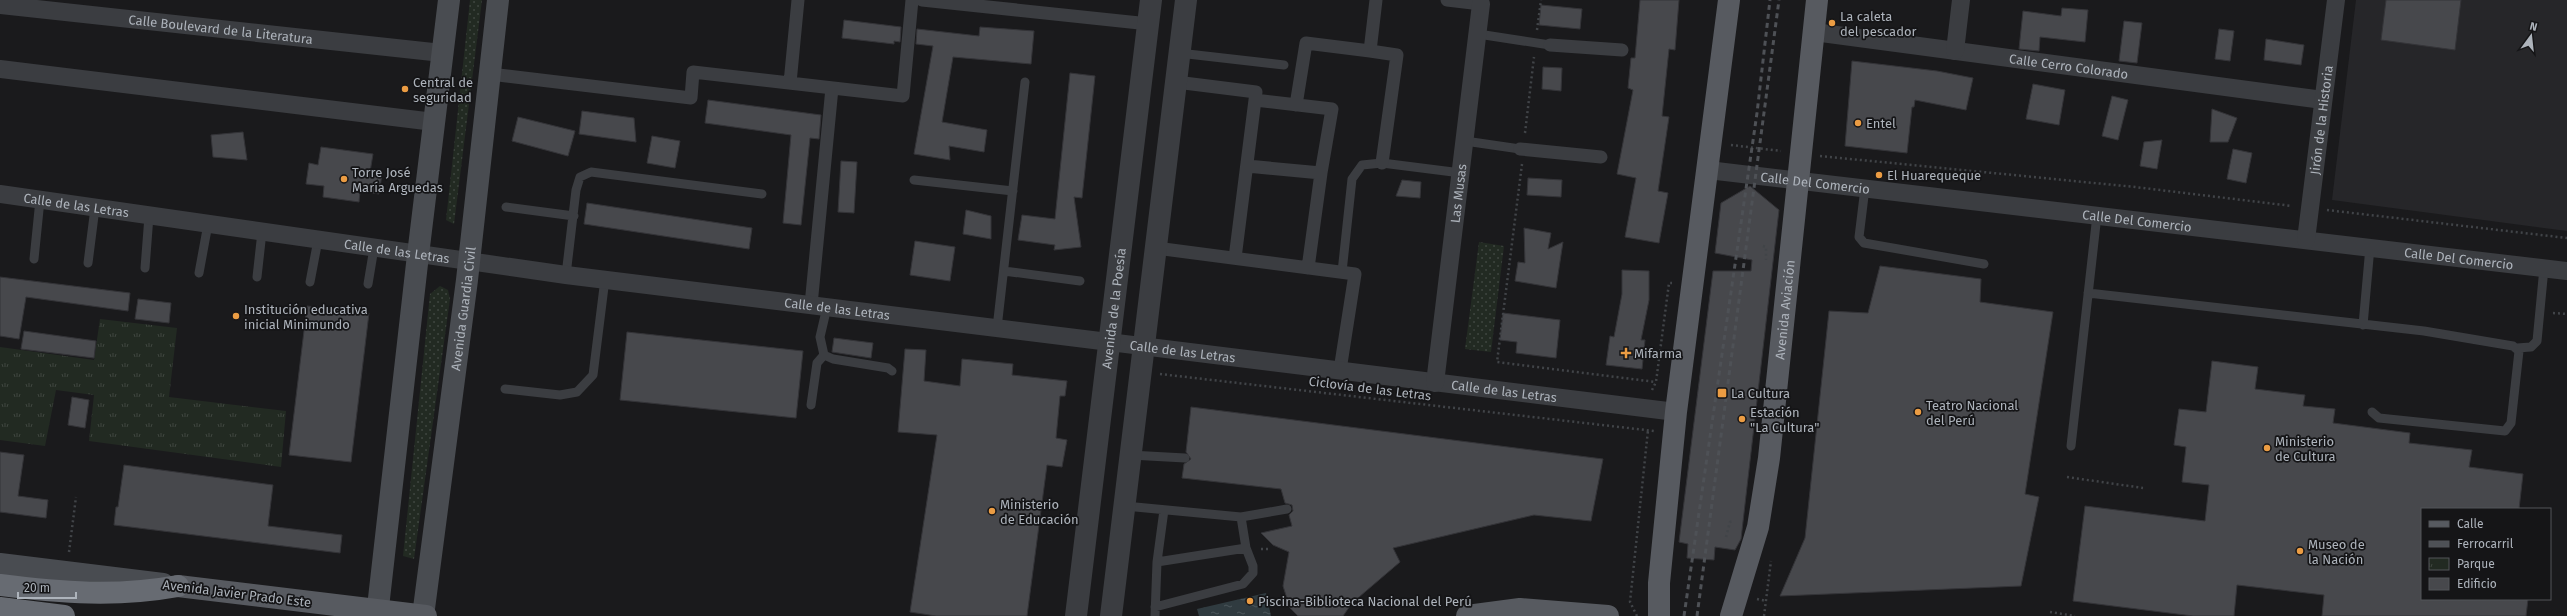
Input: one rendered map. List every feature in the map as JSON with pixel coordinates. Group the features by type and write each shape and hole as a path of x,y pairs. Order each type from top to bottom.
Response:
{"highway":[{"path":"0,585 75,594 132,593 178,586"},
{"path":"0,608 64,616"}],"main road":[{"path":"378,613 418,255 449,0"},
{"name":"Avenida Guardia Civil","path":"424,616 469,262 498,0"},
{"path":"1660,616 1659,583 1676,412 1729,0"},
{"name":"Avenida Aviación","path":"1731,616 1758,527 1769,458 1797,180 1791,152 1814,32 1817,0"},
{"name":"Avenida Javier Prado Este","path":"0,564 378,613 424,616"},
{"path":"1467,616 1520,609 1608,616"}],"street":[{"path":"790,83 798,0"},
{"path":"490,74 691,98 693,72 904,96 912,0"},
{"path":"922,0 991,3 1149,24"},
{"name":"Avenida de la Poesía","path":"1076,616 1152,0"},
{"path":"1111,616 1186,0"},
{"path":"1370,51 1376,0"},
{"path":"1447,0 1482,4"},
{"path":"1955,51 1961,0"},
{"name":"Jirón de la Historia","path":"2306,240 2336,0"},
{"name":"Las Musas","path":"1435,383 1482,4"},
{"name":"Calle Boulevard de la Literatura","path":"0,5 442,53"},
{"name":"Calle Cerro Colorado","path":"1814,32 2323,100"},
{"path":"1296,105 1306,43 1397,55 1382,163"},
{"path":"1550,45 1622,50"},
{"path":"0,70 434,122"},
{"path":"1176,82 1256,92 1236,258"},
{"path":"819,306 832,88"},
{"path":"1255,100 1332,109 1321,173 1308,268"},
{"path":"1522,149 1600,157"},
{"path":"1247,166 1321,173"},
{"name":"Calle Del Comercio","path":"1708,170 2567,271"},
{"name":"Calle de las Letras","path":"0,194 566,275 1435,383 1647,407 1676,412"},
{"path":"1156,248 1361,274 1340,370"},
{"path":"1092,489 1125,500"}],"lane":[{"path":"1478,34 1550,45"},
{"path":"1179,53 1284,65"},
{"path":"997,328 1025,82"},
{"path":"1465,141 1522,149"},
{"path":"1342,272 1352,179 1362,165 1382,163 1461,173"},
{"path":"566,275 580,177 592,172 762,194"},
{"path":"914,180 1013,191"},
{"path":"1865,188 1859,238 1864,244 1984,264"},
{"path":"34,259 40,200"},
{"path":"506,207 574,216"},
{"path":"88,263 95,208"},
{"path":"2071,446 2097,215"},
{"path":"145,268 149,216"},
{"path":"199,273 208,224"},
{"path":"257,277 262,232"},
{"path":"310,282 318,240"},
{"path":"2363,325 2370,247"},
{"path":"368,284 374,248"},
{"path":"2088,293 2470,338 2517,348 2531,347 2536,341 2544,268"},
{"path":"1004,271 1080,281"},
{"path":"505,388 560,395 577,392 593,375 604,279"},
{"path":"819,306 820,337 824,355 833,360 888,368 892,371"},
{"path":"2372,412 2379,418 2505,431 2511,423 2519,356 2517,348"},
{"path":"811,405 817,363 824,355"},
{"path":"1130,455 1185,458"},
{"path":"1125,500 1164,510 1241,517 1287,509"},
{"path":"1164,510 1157,562 1155,612 1243,584 1253,573 1253,566 1246,548 1241,517"},
{"path":"1157,562 1246,548"}],"path":[{"path":"1540,0 1497,362 1656,382"},
{"path":"1726,145 2135,187 2567,238"},
{"path":"1763,246 1766,247 1766,260"},
{"path":"1637,616 1630,602 1648,431 1645,423 1647,407 1656,382 1669,283"},
{"name":"Ciclovía de las Letras","path":"1141,371 1674,434"},
{"path":"2067,477 2144,488"},
{"path":"69,554 76,497"},
{"path":"1726,537 1730,522 1734,521"},
{"path":"2050,612 2076,616"}],"shaded area":[{"path":"2356,0 2567,0 2567,231 2332,200"}],"green space":[{"path":"470,0 482,0 454,224 446,220"},
{"path":"1479,242 1504,246 1491,352 1465,349"},
{"path":"440,286 448,290 450,299 414,559 403,556 430,294"},
{"path":"100,319 177,328 169,397 286,411 281,467 89,441 94,395 56,390 45,446 0,440 0,347 94,360"}],"water":[{"name":"Piscina-Biblioteca Nacional del Perú","path":"1266,593 1271,616 1199,616 1197,609"}],"building":[{"path":"1640,0 1679,0 1675,50 1669,49 1662,116 1669,117 1658,191 1668,193 1659,243 1625,237 1636,178 1617,174 1633,90 1628,88 1631,58 1635,58"},
{"path":"2386,0 2461,0 2455,50 2381,40"},
{"path":"1541,5 1582,9 1580,29 1539,25"},
{"path":"2062,8 2088,10 2085,42 2040,37 2039,51 2019,49 2023,11 2061,16"},
{"path":"844,20 901,27 900,42 894,41 894,44 842,38"},
{"path":"2124,21 2142,23 2137,63 2119,61"},
{"path":"980,27 1034,31 1031,64 953,57 942,122 987,130 984,152 949,146 950,160 914,154 933,46 916,44 917,29 979,36"},
{"path":"2219,29 2234,31 2230,61 2215,59"},
{"path":"2266,39 2304,45 2301,65 2264,60"},
{"path":"1852,61 1937,71 1973,78 1966,110 1915,100 1914,107 1912,107 1907,153 1845,146"},
{"path":"1543,67 1562,68 1561,91 1542,89"},
{"path":"1070,73 1095,76 1082,198 1074,197 1081,247 1054,250 1055,245 1018,240 1022,215 1055,219"},
{"path":"2033,84 2065,90 2059,125 2026,119"},
{"path":"2112,96 2128,100 2118,140 2102,136"},
{"path":"708,100 821,115 819,139 810,138 801,225 783,223 791,135 705,123"},
{"path":"2212,109 2237,118 2228,142 2210,142"},
{"path":"582,111 634,118 636,142 579,134"},
{"path":"518,117 575,131 568,156 512,141"},
{"path":"243,132 247,160 213,157 211,135"},
{"path":"652,136 680,141 675,168 647,163"},
{"path":"2162,140 2157,169 2140,166 2144,142"},
{"name":"Torre José María Arguedas","path":"321,147 373,154 370,172 382,174 379,194 360,191 359,202 323,197 324,186 306,184 309,163 318,165"},
{"path":"2233,149 2252,153 2246,183 2227,179"},
{"path":"841,161 857,162 854,213 838,212"},
{"path":"1528,178 1562,180 1561,197 1527,195"},
{"path":"1402,180 1421,182 1420,198 1396,196"},
{"path":"1750,186 1779,210 1741,539 1735,550 1715,547 1714,560 1687,558 1688,544 1679,542 1713,271 1751,271 1752,260 1715,253 1721,203"},
{"path":"587,203 752,228 749,249 584,224"},
{"path":"966,210 991,216 991,239 963,234"},
{"path":"1524,228 1551,233 1548,249 1563,242 1556,288 1515,281 1518,262 1525,263"},
{"path":"915,241 955,247 950,281 910,275"},
{"path":"1880,266 1981,279 1980,302 2053,312 2025,494 2039,497 2021,586 1780,596 1805,538 1829,311 1868,313"},
{"path":"1622,270 1649,271 1649,300 1641,340 1645,340 1642,369 1606,365 1610,336 1614,337 1622,294"},
{"path":"0,277 130,293 128,311 26,297 19,339 0,336"},
{"path":"138,299 171,303 169,323 135,319"},
{"path":"307,306 369,313 351,462 289,455"},
{"path":"1503,313 1560,320 1556,358 1516,353 1517,342 1500,340"},
{"path":"24,331 96,341 94,358 21,349"},
{"path":"627,332 803,351 796,418 620,400"},
{"path":"834,338 873,343 871,358 832,352"},
{"path":"905,349 926,350 924,381 960,386 962,359 1013,364 1012,375 1067,381 1065,396 1060,396 1056,438 1067,440 1062,467 1047,465 1027,616 936,616 910,612 937,435 898,432"},
{"path":"2212,361 2258,367 2255,389 2305,395 2303,406 2335,409 2333,423 2410,433 2409,443 2472,450 2469,467 2523,474 2519,508 2421,508 2421,600 2528,600 2526,616 2322,616 2324,595 2237,585 2234,616 2193,616 2073,601 2085,506 2205,521 2209,485 2182,482 2186,447 2174,445 2179,409 2206,412"},
{"path":"72,397 89,400 85,428 68,425"},
{"path":"1191,407 1603,459 1591,521 1534,515 1393,548 1400,562 1352,603 1343,616 1298,616 1290,608 1283,586 1289,552 1273,545 1261,533 1292,526 1289,515 1293,511 1292,505 1285,503 1281,489 1182,478 1184,464 1191,459 1186,452"},
{"path":"0,452 24,455 18,496 48,500 46,518 0,512"},
{"path":"124,465 273,485 268,526 342,535 340,553 114,525"}],"railway":[{"path":"1684,616 1757,113 1770,0"},
{"path":"1697,616 1779,0"}],"place":[{"name":"La caleta del pescador","path":"1832,23"},
{"name":"Central de seguridad","path":"405,89"},
{"name":"Entel","path":"1858,123"},
{"name":"El Huarequeque","path":"1879,175"},
{"name":"Torre José María Arguedas","path":"344,179"},
{"name":"Institución educativa inicial Minimundo","path":"236,316"},
{"name":"Mifarma","path":"1626,353"},
{"name":"La Cultura","path":"1722,393"},
{"name":"Teatro Nacional del Perú","path":"1918,412"},
{"name":"Estación \"La Cultura\"","path":"1742,419"},
{"name":"Ministerio de Cultura","path":"2267,448"},
{"name":"Ministerio de Educación","path":"992,511"},
{"name":"Museo de la Nación","path":"2300,551"},
{"name":"Piscina-Biblioteca Nacional del Perú","path":"1250,601"}]}
